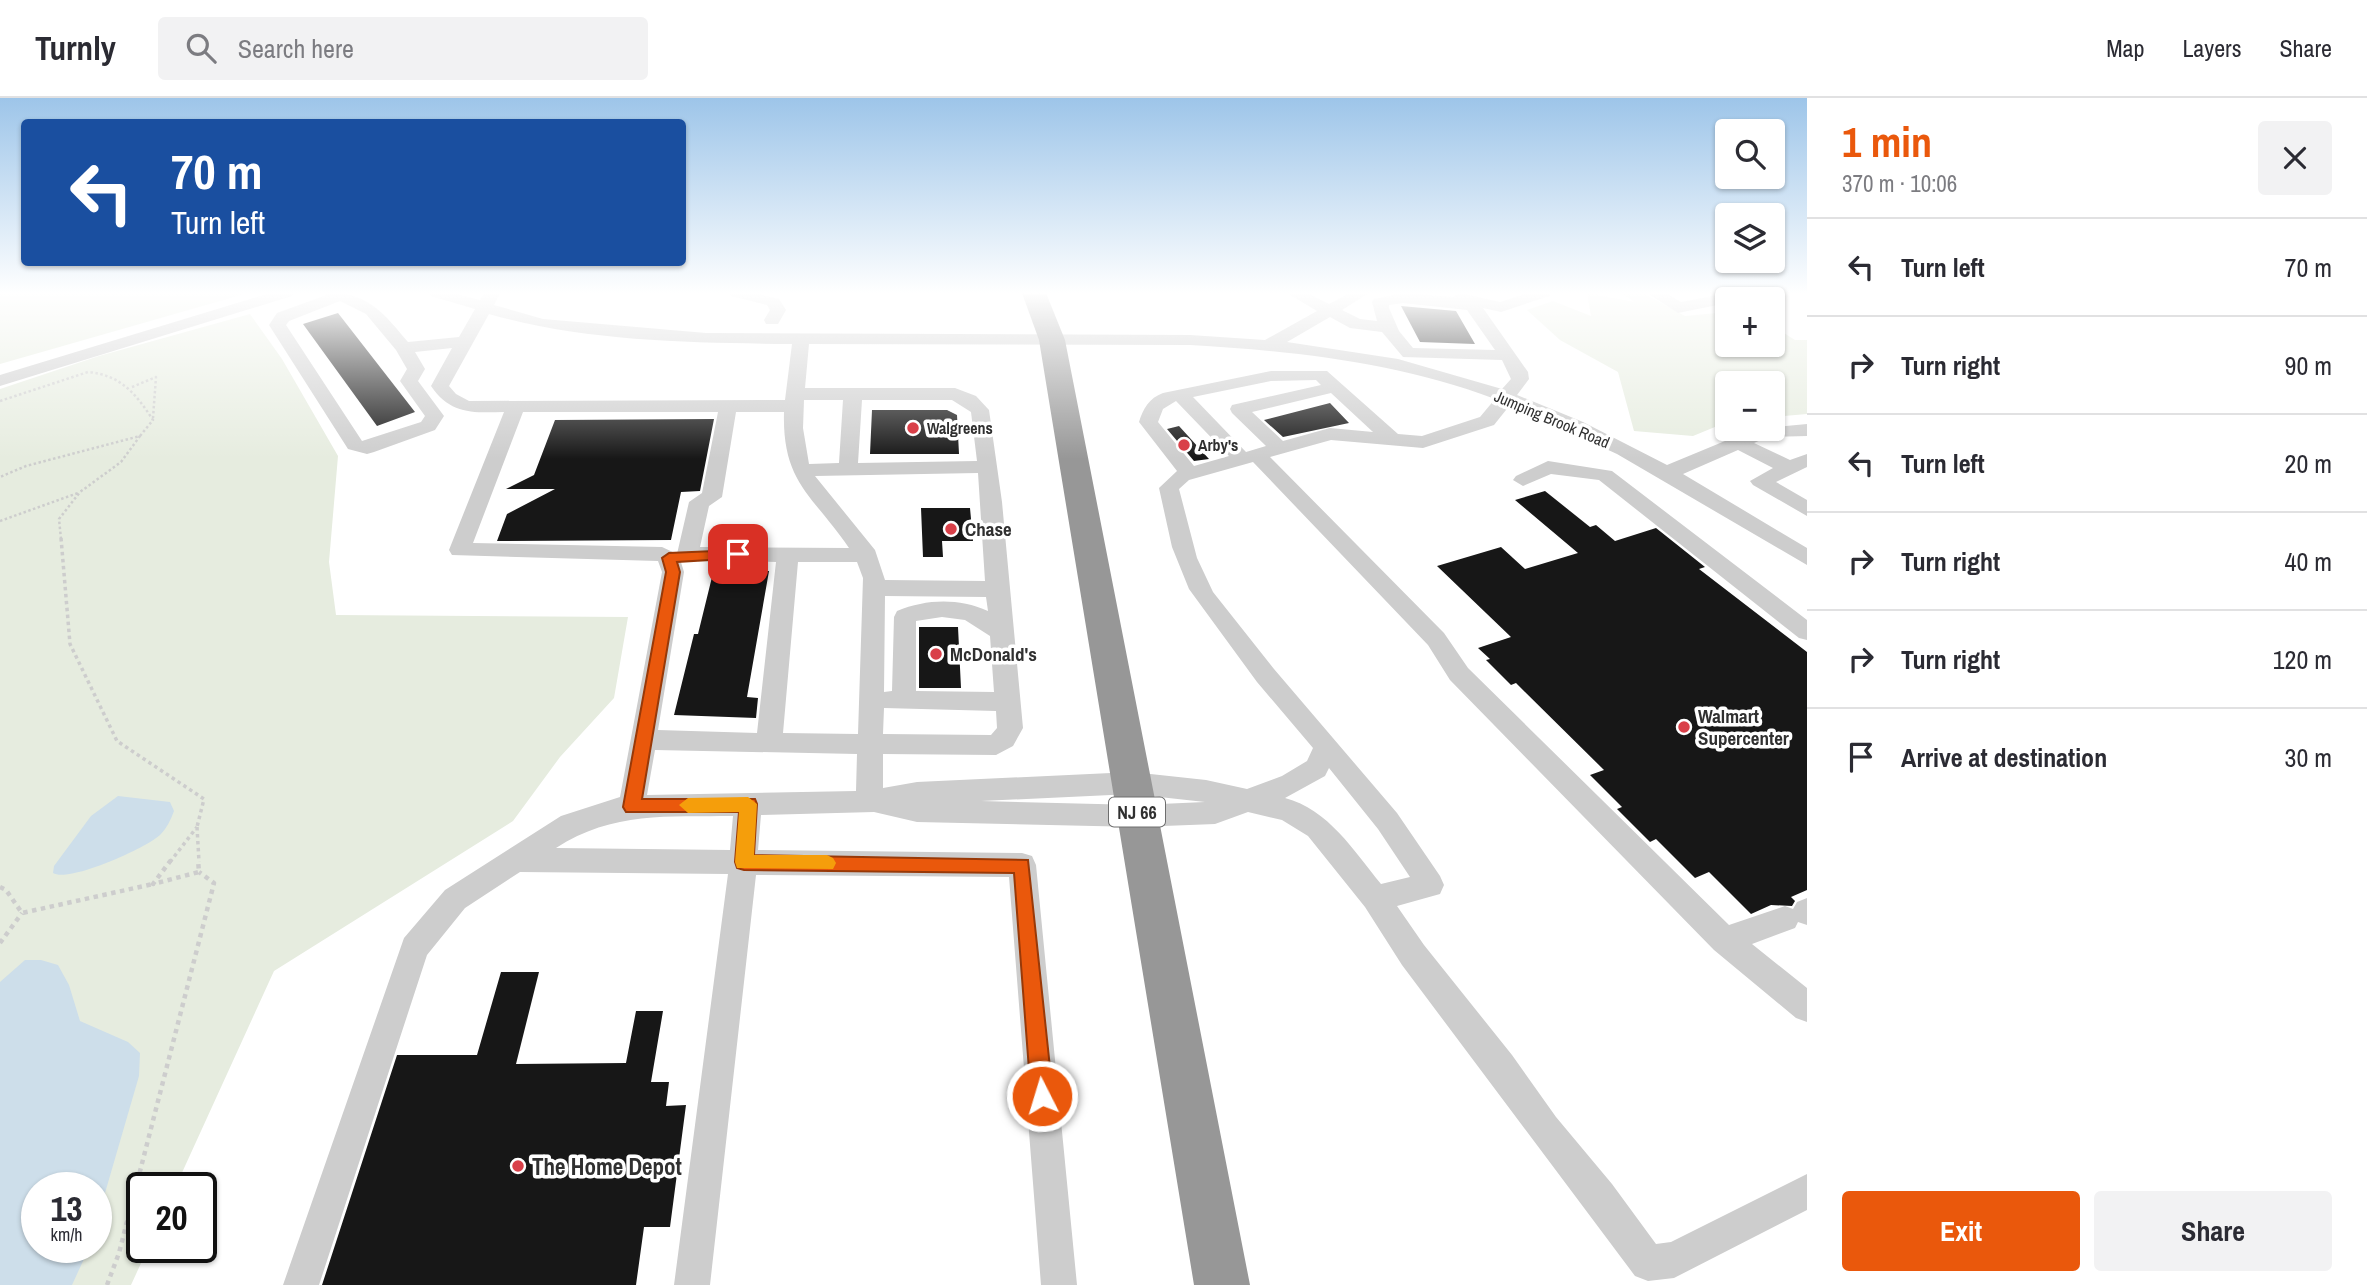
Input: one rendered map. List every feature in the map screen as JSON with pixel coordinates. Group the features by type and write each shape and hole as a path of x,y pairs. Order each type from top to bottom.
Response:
{"highway":[{"name":"NJ 66","path":"1054,348 1222,1285"}],"street":[{"path":"0,373 85,348"},
{"path":"0,381 102,348"},
{"path":"291,348 355,445 367,448 428,426 435,416 409,381 416,369 404,348"},
{"path":"460,348 440,386 449,398 466,407 728,406 853,394 955,394 965,397 980,410 1009,702 1010,728 1004,739 996,745 872,746 644,740"},
{"path":"800,348 796,400 796,452 802,470 815,491 867,555 876,588 869,802"},
{"name":"Jumping Brook Road","path":"1292,348 1403,365 1442,375 1575,426 1667,473 1807,558"},
{"path":"1402,348 1409,353 1505,355"},
{"path":"1375,898 1430,885 1404,841 1327,746 1274,688 1194,577 1179,533 1169,488 1182,476 1330,434 1423,442 1487,421 1502,397 1520,379 1519,372 1501,348"},
{"path":"1190,474 1147,422 1153,405 1166,397 1217,387 1299,373 1321,375 1392,439"},
{"path":"1217,387 1239,409 1260,455"},
{"path":"1239,409 1335,387"},
{"path":"848,470 853,394"},
{"path":"1183,394 1260,455 1436,639 1459,674 1724,940 1807,1007"},
{"path":"632,807 673,572 699,502 712,497 728,406"},
{"path":"515,408 460,550 678,556 867,555"},
{"path":"1667,473 1765,431 1807,430"},
{"path":"1739,443 1799,464"},
{"path":"1799,464 1760,481 1807,509"},
{"path":"802,470 987,467"},
{"path":"1523,480 1548,467 1605,475 1807,632"},
{"path":"769,743 788,555"},
{"path":"876,588 997,589"},
{"path":"904,701 905,617 917,611 964,611 980,616 1002,634"},
{"path":"873,700 1009,702"},
{"path":"301,1285 415,948 455,899 571,824 632,807 748,804 869,802 917,811 1135,800 1215,813 1291,784 1316,768 1327,746"},
{"path":"1246,801 1289,810 1318,828 1375,898 1413,954 1500,1066 1544,1129 1600,1196 1648,1263 1674,1260 1807,1192"},
{"path":"692,1285 744,862 748,804"},
{"path":"514,860 1022,866 1059,1285"},
{"path":"1724,940 1799,914"}],"path":[{"path":"0,401 88,372 101,372 132,387 153,420"},
{"path":"132,387 156,377 153,420 121,462 80,492 59,519 70,644 117,741 204,799 197,827 199,872"},
{"path":"0,477 26,466 140,436"},
{"path":"0,521 80,492"},
{"path":"153,884 197,827"},
{"path":"0,943 22,913 199,872"},
{"path":"107,1285 119,1253 214,883 199,872"},
{"path":"0,887 6,890 22,913"}],"shaded area":[{"path":"0,348 55,348 0,364"},
{"path":"126,348 274,348 338,456 329,562 336,615 628,617 614,698 560,757 513,821 274,971 182,1172 126,1172 126,1263 141,1263 131,1285 0,1285 0,389"},
{"path":"1575,348 1715,348 1715,357 1785,357 1785,348 1807,348 1807,414 1785,416 1785,371 1715,371 1715,427 1693,436 1634,431 1618,372"}],"water":[{"path":"118,796 170,802 174,811 160,835 140,848 90,869 62,875 53,873 54,866 91,816"},
{"path":"25,960 41,960 58,965 69,985 80,1021 128,1042 140,1053 139,1076 111,1172 21,1172 21,1263 82,1263 72,1285 0,1285 0,982"}],"building":[{"path":"321,348 366,348 415,412 377,426"},
{"path":"1330,403 1349,423 1283,437 1264,420"},
{"path":"872,410 947,410 957,415 959,454 870,454"},
{"path":"714,419 700,491 681,492 671,540 497,541 507,514 555,489 506,489 534,475 555,420"},
{"name":"Arby's","path":"1179,426 1209,459 1194,461 1167,429"},
{"name":"Walmart Supercenter","path":"1545,491 1590,527 1596,525 1615,541 1656,528 1705,567 1699,569 1807,652 1807,890 1791,897 1795,901 1792,906 1771,905 1751,914 1709,872 1695,878 1656,839 1650,842 1617,809 1622,807 1590,775 1604,770 1516,683 1511,685 1478,648 1511,637 1437,566 1501,547 1525,569 1578,553 1515,500"},
{"path":"921,508 970,508 973,541 942,541 943,557 923,557"},
{"path":"720,569 769,571 747,697 758,698 756,718 674,715 694,634 698,634 712,577 718,578"},
{"path":"919,627 958,627 961,688 919,688"},
{"name":"The Home Depot","path":"501,972 539,972 516,1064 626,1063 636,1011 663,1011 651,1082 669,1082 666,1106 686,1105 670,1227 644,1227 636,1285 322,1285 397,1055 477,1055"}],"slow traffic":[{"path":"688,805 748,804 744,862 827,863"}],"place":[{"name":"Walgreens","path":"913,428"},
{"name":"Arby's","path":"1184,445"},
{"name":"Chase","path":"951,529"},
{"name":"McDonald's","path":"936,654"},
{"name":"Walmart Supercenter","path":"1684,727"},
{"name":"The Home Depot","path":"518,1166"}],"route":[{"path":"738,554 688,554 669,558 673,572 632,807 748,804 744,862 1022,866 1042,1096"}]}
